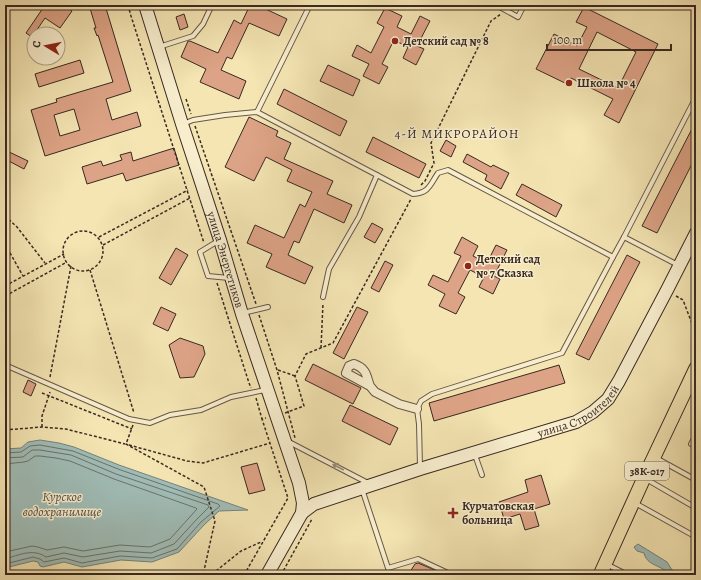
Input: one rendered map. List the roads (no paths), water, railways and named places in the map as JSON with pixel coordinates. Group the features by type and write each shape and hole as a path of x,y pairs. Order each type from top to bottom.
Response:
{"main road":[{"name":"улица Энергетиков","path":"145,5 158,47 188,122 242,314 268,389 282,414 284,440 299,483 303,503 302,513"},
{"name":"улица Строителей","path":"302,513 314,504 420,469 576,422 593,412 608,399 696,233"},
{"name":"38К-017","path":"603,569 696,368"},
{"path":"267,575 302,513"}],"street":[{"path":"370,386 375,392 399,404 417,409"}],"lane":[{"path":"158,47 193,36 203,24 212,5"},
{"path":"257,112 310,5"},
{"path":"496,5 518,17 524,5"},
{"path":"420,469 419,424 417,409 421,401 432,394 562,353 696,97"},
{"path":"188,122 225,115 257,112 413,194 422,194 427,190 438,173 448,170 613,256"},
{"path":"323,298 329,269 359,217 377,175"},
{"path":"624,236 679,266"},
{"path":"220,240 200,252 208,276 232,278"},
{"path":"242,314 268,307"},
{"path":"5,365 128,419 150,423 170,416 201,410 231,397 268,389"},
{"path":"691,444 696,435"},
{"path":"284,440 367,487 388,568 418,559 446,572 444,575"},
{"path":"475,452 482,475"},
{"path":"654,456 696,480"},
{"path":"644,478 696,508"},
{"path":"633,502 696,536"},
{"path":"603,569 628,575"}],"water":[{"name":"Курское водохранилище","path":"40,440 74,447 119,465 248,510 219,511 179,552 152,562 121,560 82,567 64,562 43,567 40,566 38,562 33,561 5,568 5,449 21,448 28,442"},
{"path":"638,544 667,562 672,570 693,575 669,574 648,561 644,553 637,551 634,547"}],"place":[{"name":"Детский сад № 8","path":"395,41"},
{"name":"Школа № 4","path":"569,83"},
{"name":"Детский сад № 7 Сказка","path":"468,266"},
{"name":"Курчатовская больница","path":"453,513"}],"district":[{"name":"4-Й МИКРОРАЙОН","path":"457,133"}]}
